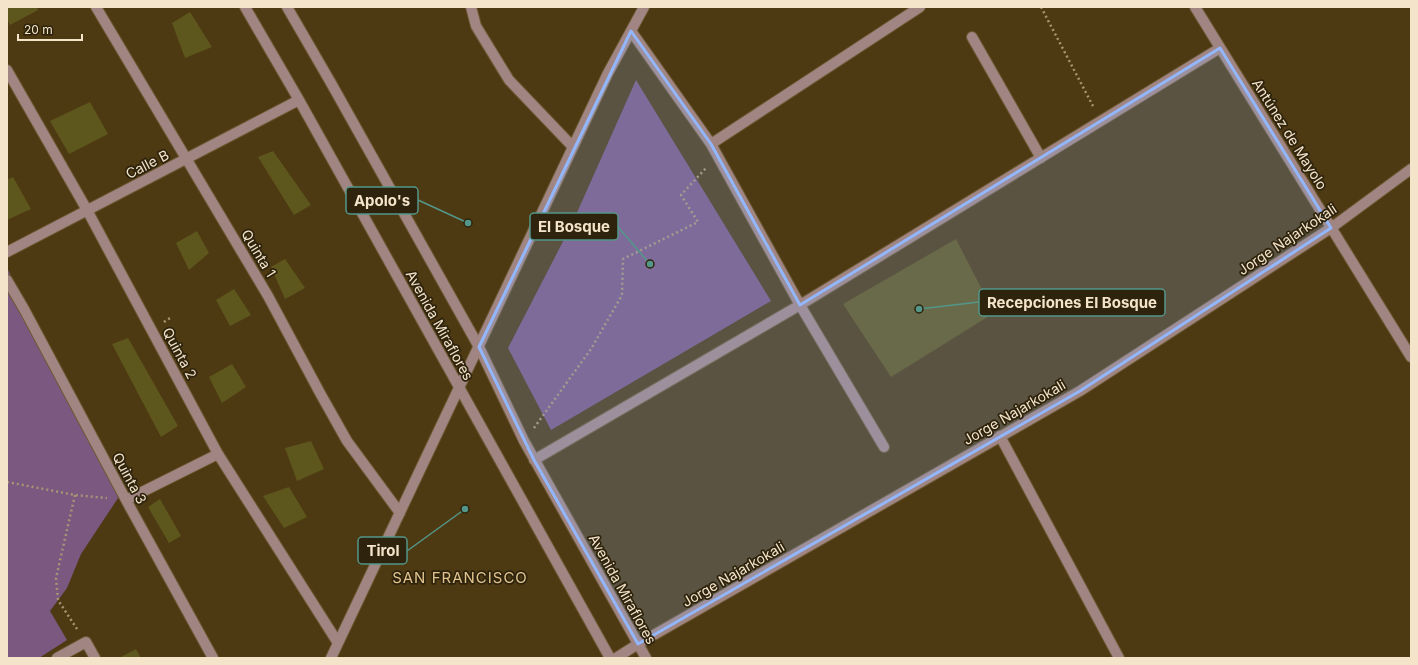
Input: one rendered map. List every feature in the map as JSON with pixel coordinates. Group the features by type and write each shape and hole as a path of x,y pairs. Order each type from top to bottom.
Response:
{"street":[{"name":"Quinta 1","path":"96,7 268,296 346,440 400,513"},
{"name":"Avenida Miraflores","path":"244,7 299,100 610,658"},
{"name":"Avenida Miraflores","path":"287,7 479,347 534,460 646,658"},
{"path":"471,7 476,26 510,80 573,147"},
{"path":"331,658 608,73 644,7"},
{"path":"711,144 920,7"},
{"name":"Antúnez de Mayolo","path":"1195,7 1411,357"},
{"path":"631,31 711,144 800,305 884,446"},
{"path":"972,37 1041,158"},
{"path":"534,460 800,305 1220,48"},
{"name":"Quinta 2","path":"7,70 87,210 218,454 338,643"},
{"name":"Calle B","path":"7,252 299,100"},
{"name":"Jorge Najarkokali","path":"616,658 1080,391 1331,228 1411,169"},
{"name":"Quinta 3","path":"7,280 213,658"},
{"path":"1000,436 1119,658"},
{"path":"126,500 218,454"},
{"path":"57,658 86,642 95,658"}],"path":[{"path":"1041,7 1101,121"},
{"path":"524,441 591,349 622,295 622,259 698,222 680,195 718,156"},
{"path":"7,482 75,495 126,500"},
{"path":"75,495 56,578 58,600 86,642"}],"highlighted area":[{"path":"631,31 711,144 800,305 1220,48 1331,228 1080,391 638,644 534,460 479,347"}],"shaded area":[{"path":"636,80 771,301 551,430 508,348 571,226"},
{"path":"7,270 122,492 81,554 67,588 50,611 67,640 39,658 7,658"}],"building":[{"path":"7,7 37,7 38,10 10,25 7,19"},
{"path":"190,12 212,47 185,58 172,23"},
{"path":"90,102 108,134 69,154 50,121"},
{"path":"273,151 311,205 294,215 258,157"},
{"path":"13,177 31,209 7,220 7,180"},
{"path":"197,231 209,253 189,270 176,243"},
{"path":"956,239 994,313 891,377 843,304"},
{"path":"285,259 305,288 285,299 271,267"},
{"path":"234,289 251,315 230,326 216,300"},
{"path":"128,338 178,426 161,437 112,344"},
{"path":"232,364 246,387 222,403 209,377"},
{"path":"311,441 324,469 297,481 285,448"},
{"path":"289,487 307,517 284,528 263,496"},
{"path":"160,499 181,536 169,543 148,507"},
{"path":"136,649 141,658 119,658"}],"place":[{"name":"Apolo's","path":"468,223"},
{"name":"El Bosque","path":"650,264"},
{"name":"Recepciones El Bosque","path":"919,309"},
{"name":"Tirol","path":"465,509"}],"district":[{"name":"SAN FRANCISCO","path":"460,577"}]}
